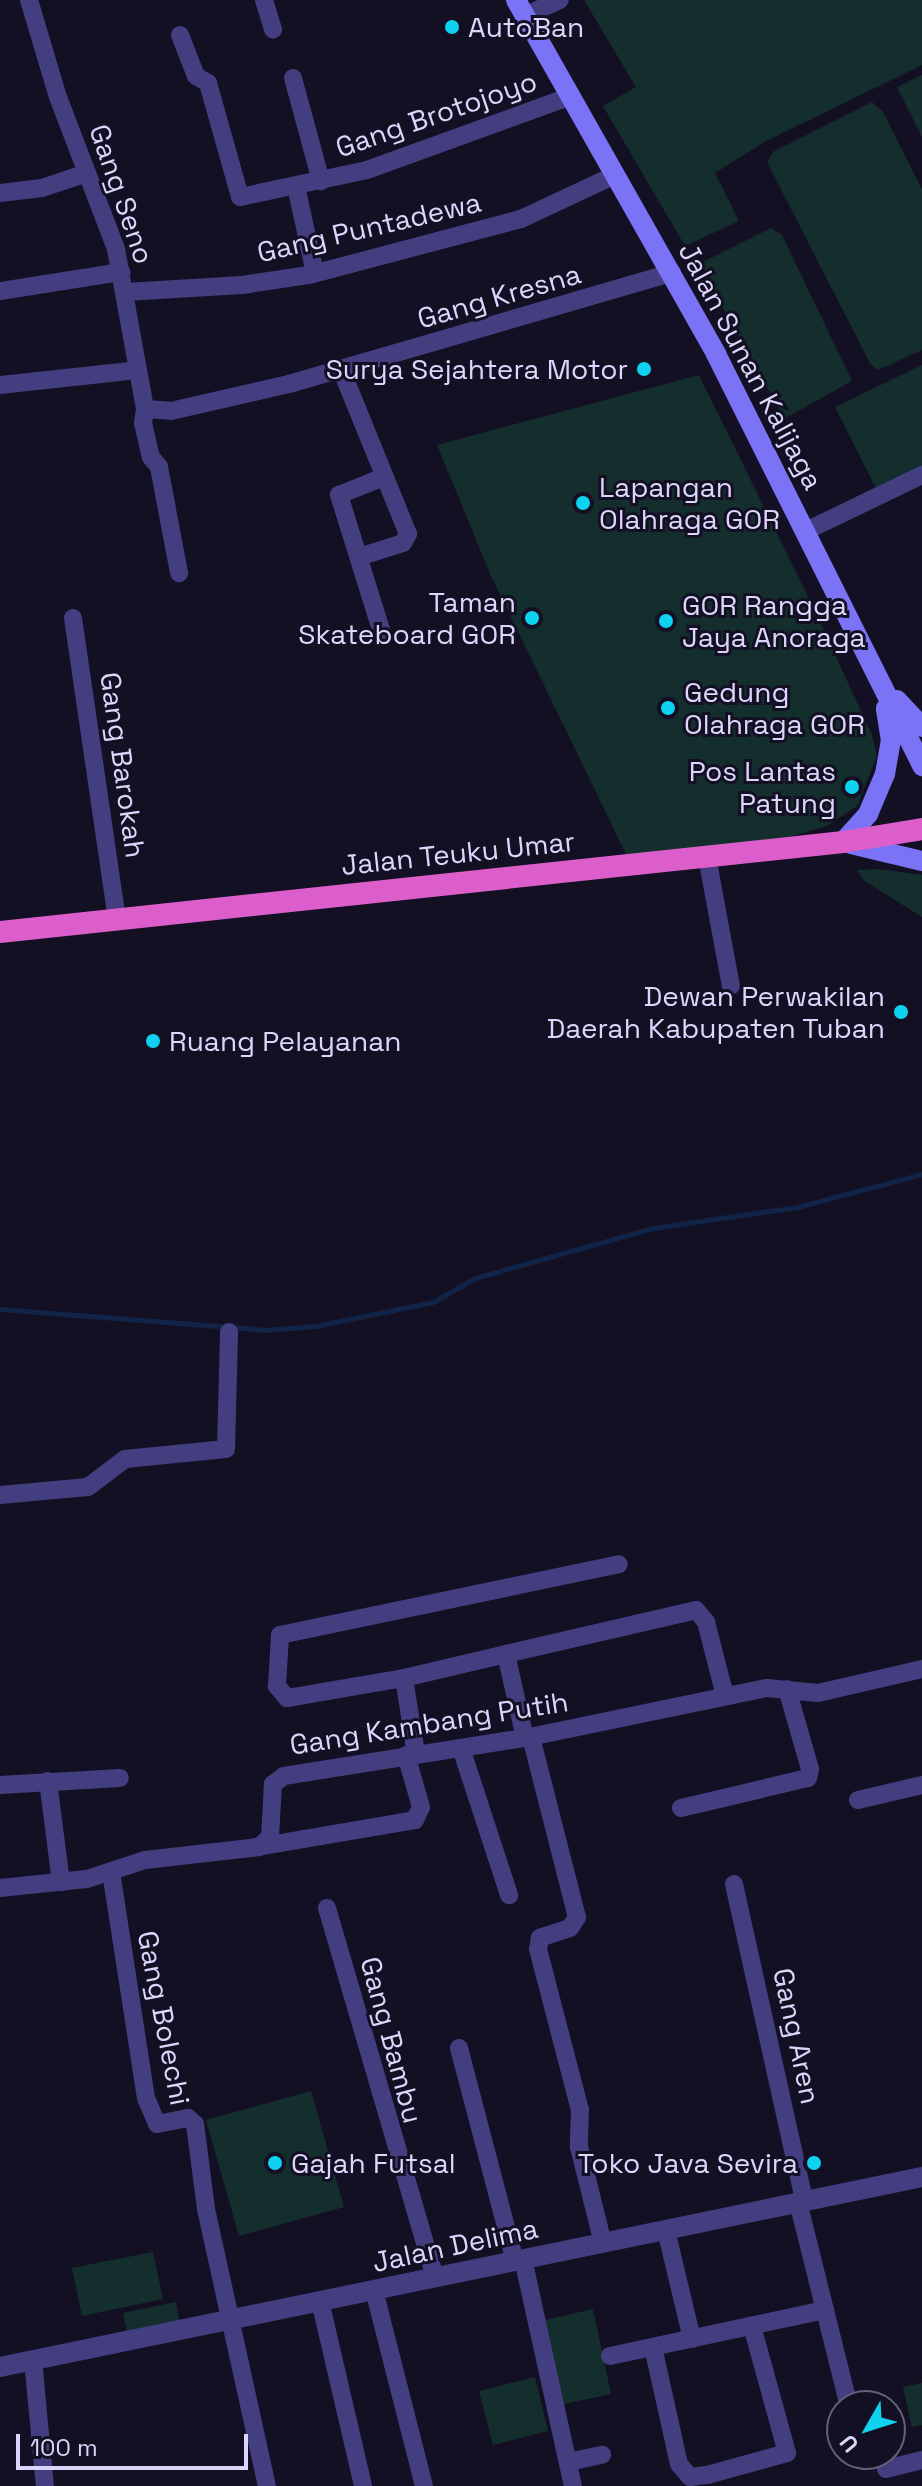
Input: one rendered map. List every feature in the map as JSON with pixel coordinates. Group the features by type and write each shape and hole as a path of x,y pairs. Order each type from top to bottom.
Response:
{"highway":[{"name":"Jalan Teuku Umar","path":"0,932 843,842 922,829"}],"main road":[{"name":"Jalan Sunan Kalijaga","path":"520,8 672,273 806,531 922,766"},
{"path":"879,679 922,727"},
{"path":"879,679 890,753 874,805 843,842 922,861"}],"street":[{"name":"Gang Seno","path":"29,0 122,272 145,409 147,439 160,470 179,573"},
{"path":"264,0 273,30"},
{"path":"520,8 560,0"},
{"name":"Gang Brotojoyo","path":"180,35 196,76 208,83 235,193 246,196 321,181 391,162 569,97"},
{"name":"Gang Brotojoyo","path":"293,78 321,181"},
{"path":"0,193 42,188 87,173"},
{"name":"Gang Puntadewa","path":"126,292 242,285 315,273 521,219 615,175"},
{"path":"296,186 315,273"},
{"path":"0,291 122,272"},
{"name":"Gang Kresna","path":"145,409 171,411 341,369 672,273"},
{"path":"341,369 409,536 403,543 362,556"},
{"path":"0,385 137,370"},
{"path":"806,531 922,475"},
{"path":"382,633 362,556 339,493 384,477"},
{"name":"Gang Barokah","path":"73,618 117,919"},
{"path":"707,857 731,986"},
{"path":"0,1495 88,1487 120,1460 229,1445 229,1332"},
{"path":"619,1564 296,1628 278,1639 277,1686 287,1698 404,1678 696,1610 706,1622 725,1696"},
{"path":"506,1654 576,1924 542,1936 538,1945 580,2110 579,2147 603,2243"},
{"name":"Gang Kambang Putih","path":"257,1847 270,1837 272,1788 278,1778 528,1738 725,1696 787,1689 818,1693 922,1669"},
{"path":"0,1888 61,1882 154,1859 257,1847 415,1820 421,1807 411,1755 404,1678"},
{"path":"681,1808 808,1778 810,1769 787,1689"},
{"path":"461,1748 509,1895"},
{"path":"0,1785 120,1778"},
{"path":"48,1781 61,1882"},
{"path":"858,1800 922,1785"},
{"name":"Gang Bolechi","path":"111,1872 150,2113 159,2125 188,2118 195,2122 206,2209 233,2319"},
{"name":"Gang Aren","path":"734,1884 801,2202 845,2390"},
{"name":"Gang Bambu","path":"327,1908 435,2278"},
{"path":"459,2048 519,2260 573,2486"},
{"name":"Jalan Delima","path":"0,2367 922,2177"},
{"path":"666,2230 692,2339"},
{"path":"374,2290 424,2486"},
{"path":"320,2301 363,2486"},
{"path":"610,2356 825,2310"},
{"path":"233,2319 267,2486"},
{"path":"653,2347 681,2468 695,2477 718,2480 787,2453 752,2326"},
{"path":"33,2360 45,2486"},
{"path":"568,2462 602,2455"}],"green space":[{"path":"584,0 922,0 922,65 768,140 715,173 739,221 685,246 603,106 636,87"},
{"path":"922,75 922,137 897,87"},
{"path":"872,102 883,112 922,189 922,350 878,370 871,365 767,162 773,152"},
{"path":"771,228 782,235 852,381 784,419 699,264"},
{"path":"922,365 922,470 878,492 835,407"},
{"name":"GOR Rangga Jaya Anoraga","path":"699,375 816,613 872,735 877,756 857,806 827,826 792,836 628,858 491,576 437,445"},
{"path":"879,869 922,875 922,917 863,880 857,870"},
{"name":"Gajah Futsal","path":"311,2091 344,2207 239,2236 206,2120"},
{"path":"153,2252 163,2299 82,2316 72,2268"},
{"path":"176,2302 179,2320 127,2331 123,2313"},
{"path":"593,2309 611,2394 564,2404 545,2320"},
{"path":"535,2377 548,2431 493,2445 479,2391"},
{"path":"922,2383 922,2425 912,2427 903,2387"}],"waterway":[{"path":"0,1309 266,1330 316,1326 433,1302 475,1278 653,1228 797,1207 922,1174"}],"place":[{"name":"AutoBan","path":"452,27"},
{"name":"Surya Sejahtera Motor","path":"644,369"},
{"name":"Lapangan Olahraga GOR","path":"583,503"},
{"name":"Taman Skateboard GOR","path":"532,618"},
{"name":"GOR Rangga Jaya Anoraga","path":"666,621"},
{"name":"Gedung Olahraga GOR","path":"668,708"},
{"name":"Pos Lantas Patung","path":"852,787"},
{"name":"Dewan Perwakilan Daerah Kabupaten Tuban","path":"901,1012"},
{"name":"Ruang Pelayanan","path":"153,1041"},
{"name":"Gajah Futsal","path":"275,2163"},
{"name":"Toko Java Sevira","path":"814,2163"}]}
